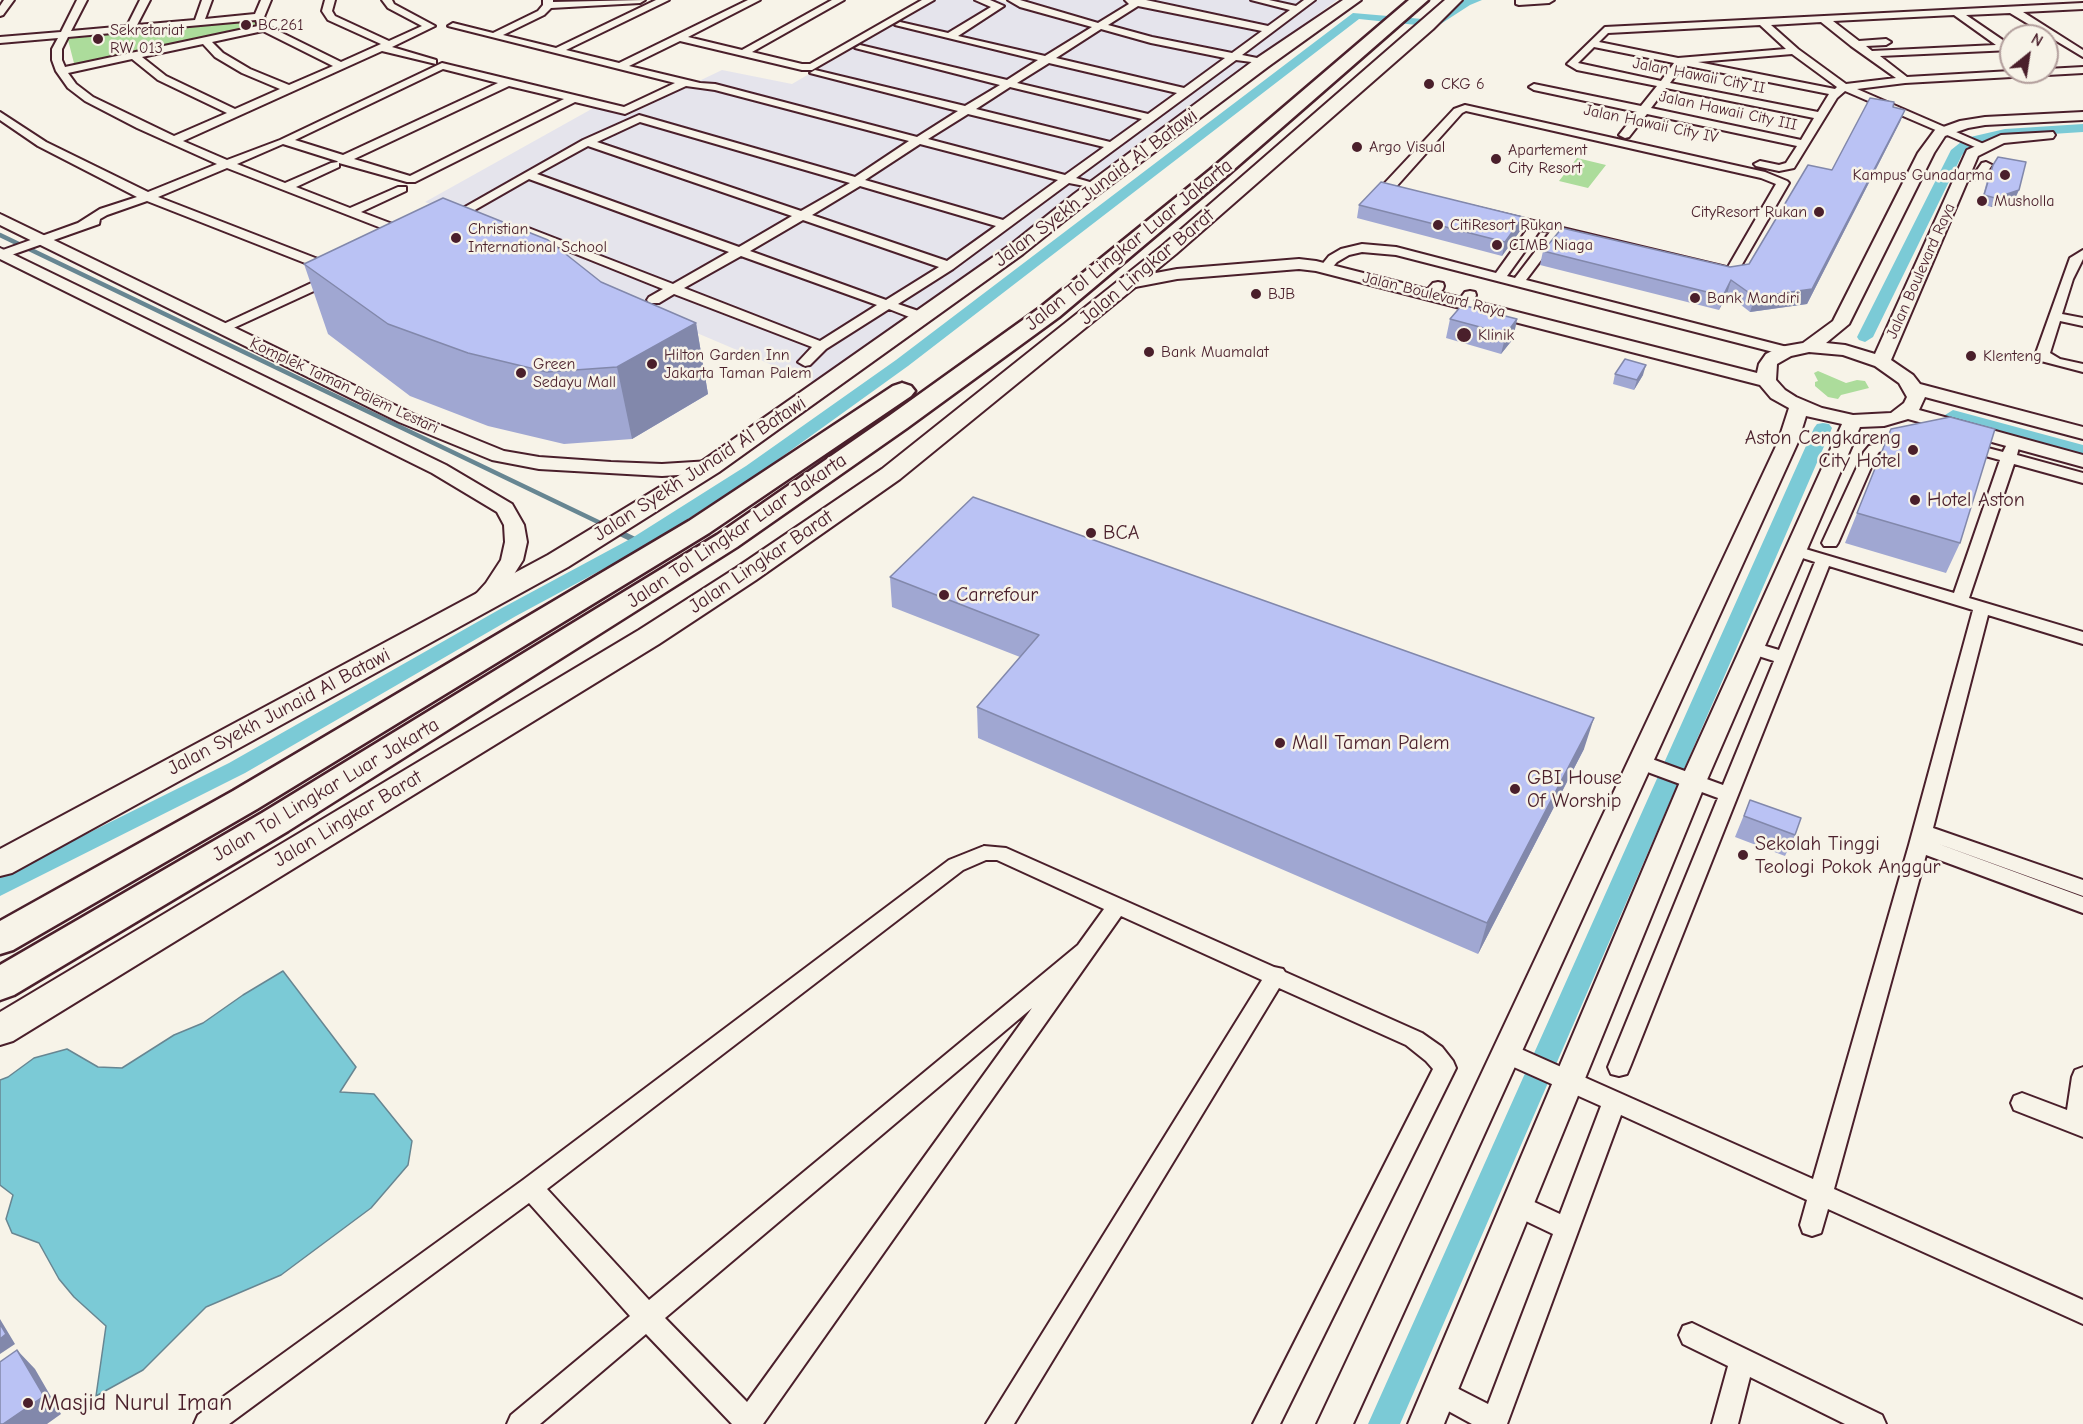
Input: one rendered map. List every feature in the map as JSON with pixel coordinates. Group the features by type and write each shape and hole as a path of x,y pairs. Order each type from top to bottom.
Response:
{"highway":[{"name":"Jalan Tol Lingkar Luar Jakarta","path":"0,939 245,800 512,640 699,526 871,413 1024,304 1383,11 1419,0"},
{"name":"Jalan Tol Lingkar Luar Jakarta","path":"0,984 275,822 727,541 1050,312 1383,11"}],"main road":[{"name":"Jalan Syekh Junaid Al Batawi","path":"0,864 476,605 592,540 710,467 1016,250 1088,193 1262,64 1353,0"},
{"path":"1426,0 1432,5 1433,21"},
{"name":"Jalan Lingkar Barat","path":"0,1030 649,637 746,574 891,474 1130,283 1433,21 1454,0"},
{"path":"1279,52 1383,11"}],"street":[{"path":"0,13 9,0"},
{"path":"82,0 57,49 57,60 61,71 72,86 89,99 174,141 227,164 416,237 395,247"},
{"path":"130,29 145,0"},
{"path":"199,23 207,0"},
{"path":"264,28 259,17 266,0"},
{"path":"330,0 327,11 331,18 387,46 432,62"},
{"path":"174,141 430,26 391,6 387,0"},
{"path":"494,36 541,13 548,2 640,0"},
{"path":"557,51 664,0"},
{"path":"621,66 755,0"},
{"path":"743,53 839,0"},
{"path":"676,37 802,67 812,67 929,0"},
{"path":"944,0 815,73 1114,146"},
{"path":"951,36 999,6 980,0"},
{"path":"1013,0 1023,5 1151,40 1262,64"},
{"path":"1256,0 1297,9"},
{"path":"805,362 821,346 949,266 1310,0"},
{"path":"1519,2 1549,0"},
{"path":"650,298 799,214 854,186 907,142 955,107 1042,58 1131,1 1269,29"},
{"path":"1592,44 1605,30 2080,8"},
{"path":"2013,10 2083,54"},
{"path":"1957,13 1999,42"},
{"path":"0,40 259,17"},
{"path":"1823,19 1905,80"},
{"path":"1762,22 1840,89"},
{"path":"900,24 1187,92"},
{"path":"453,26 686,82 700,86 706,91 759,102 907,142 1067,180 1088,193"},
{"path":"61,71 264,28 341,66"},
{"path":"1855,44 1992,37"},
{"path":"206,41 219,55 246,71 289,89"},
{"path":"1592,44 1840,89 1984,142 2017,136 2061,134"},
{"name":"Jalan Hawaii City II","path":"1592,44 1572,64 1663,85 1822,116"},
{"path":"860,48 1151,118"},
{"path":"1869,54 1999,49"},
{"path":"1625,135 1682,60 1794,51"},
{"path":"135,56 162,78 235,113"},
{"path":"575,98 413,179 338,162 285,141 442,66 575,98 625,111 686,82"},
{"path":"2059,72 2083,70"},
{"path":"1805,144 1840,89 1905,80 1999,75"},
{"path":"285,187 509,82"},
{"path":"799,214 845,177 967,110 1002,82"},
{"path":"1863,84 1956,130"},
{"name":"Jalan Hawaii City III","path":"1534,87 1805,144"},
{"path":"1896,108 1908,105"},
{"path":"1465,108 1765,175 1783,183 1730,271 1557,231 1399,193 1390,190 1388,186 1458,111 1465,108"},
{"name":"Jalan Hawaii City IV","path":"1504,109 1779,168 1790,166 1805,144"},
{"path":"0,115 42,144 148,197 345,274 222,328"},
{"path":"1809,347 1840,324 1932,141 1956,130 1985,122 2083,116"},
{"path":"434,228 475,212 528,175 586,142 633,119 643,118 845,177 879,188 893,196 1002,227"},
{"path":"586,142 949,266"},
{"path":"907,142 1054,189 1088,193"},
{"name":"Jalan Boulevard Raya","path":"1881,362 1972,153 1984,142"},
{"path":"4,253 94,221 115,210 278,143"},
{"path":"1962,178 1980,177 1986,165"},
{"path":"528,175 922,317"},
{"path":"350,212 402,189"},
{"name":"Komplek Taman Palem Lestari","path":"0,219 37,241 406,418 458,458 505,508 514,525 516,542 512,560 494,588 476,605"},
{"path":"513,226 821,346"},
{"path":"1500,276 1536,226"},
{"path":"1519,281 1557,231"},
{"path":"1329,263 1345,252 1362,248 1379,248 1500,276 1786,351"},
{"name":"Jalan Boulevard Raya","path":"1169,250 1185,258 1202,261 1304,254 1329,263 1766,376"},
{"name":"Komplek Taman Palem Lestari","path":"4,253 458,458 499,456 539,464 662,470 710,467"},
{"path":"2083,254 2076,258 2067,279 2043,353 2046,358 2056,362 2083,368"},
{"name":"Jalan Boulevard Raya","path":"1130,283 1177,274 1329,263"},
{"path":"2067,279 2083,282"},
{"path":"2055,316 2083,322"},
{"path":"1809,347 1845,350 1881,362 1906,378 1916,397 1913,405 1906,413 1884,420 1853,421 1834,418 1799,406 1778,393 1766,376 1772,358 1786,351 1809,347"},
{"path":"1913,388 2083,433"},
{"path":"1335,1424 1513,1056 1648,765 1788,442 1799,406"},
{"path":"1906,413 2083,478"},
{"path":"1426,1424 1517,1205 1562,1078 1687,780 1752,648 1853,421"},
{"path":"1619,1067 1827,551 1869,455 1874,449 1897,441 1928,440"},
{"path":"1949,442 2083,461"},
{"path":"1960,600 2011,450"},
{"path":"1796,551 1827,551 1960,600 2083,638"},
{"path":"1812,1226 1982,607"},
{"path":"1752,648 1785,658"},
{"path":"1648,765 1729,795"},
{"path":"1920,838 2083,888"},
{"path":"1920,838 2083,905"},
{"path":"207,1424 531,1188 956,865 984,853 999,854 1118,905 1414,1039 1434,1054 1445,1068 1266,1424"},
{"path":"531,1188 646,1316 749,1423 1118,905"},
{"path":"520,1424 646,1316 1085,951"},
{"path":"999,1424 1275,975"},
{"path":"1513,1056 1820,1196 2083,1312"},
{"path":"2022,1103 2080,1126 2083,1077"},
{"path":"1439,1392 1495,1423 1614,1102"},
{"path":"1517,1205 1566,1228"},
{"path":"1692,1335 1873,1424"},
{"path":"1725,1424 1742,1360"}],"shaded area":[{"path":"936,0 997,0 1012,4 1019,0 1337,0 914,315 812,382 448,227 467,217 425,202 597,106 628,115 722,70 792,84"}],"green space":[{"path":"260,19 261,26 75,67 67,36"},
{"path":"1577,158 1606,165 1588,188 1559,181"},
{"path":"1818,371 1846,383 1857,380 1865,381 1869,388 1841,395 1838,399 1828,397 1815,386 1815,382 1818,381 1814,373"}],"water":[{"path":"283,971 356,1067 340,1092 374,1094 412,1141 408,1165 371,1208 281,1275 206,1307 143,1370 96,1396 106,1326 74,1297 59,1279 39,1243 12,1233 6,1219 13,1195 0,1185 0,1080 8,1077 34,1058 67,1049 98,1067 122,1068 174,1035 203,1023"}],"building":[{"name":"CityResort Rukan","path":"1870,98 1894,102 1893,107 1905,110 1812,289 1755,297 1731,280 1723,296 1543,251 1562,228 1730,267 1749,264 1808,165 1832,170"},
{"path":"1998,157 2026,162 2019,190 1995,198 1984,195 1993,165"},
{"path":"1381,182 1523,217 1505,242 1359,205"},
{"path":"443,198 548,240 601,282 696,323 617,367 547,372 468,353 388,324 304,264"},
{"path":"1462,305 1517,319 1506,334 1450,319"},
{"path":"1625,359 1646,365 1637,380 1615,374"},
{"name":"Hotel Aston","path":"1950,417 1995,429 1960,543 1857,513 1891,429"},
{"name":"Mall Taman Palem","path":"973,497 1594,718 1487,923 977,707 1039,635 890,577"},
{"path":"1750,800 1801,818 1795,835 1744,816"},
{"path":"0,1324 6,1334 0,1339"},
{"path":"17,1350 44,1396 0,1424 0,1362"}],"waterway":[{"path":"0,887 237,768 509,612 639,542 752,470 902,363 1357,15 1436,24 1466,2 1476,0"},
{"path":"1865,337 1956,153 1971,141 2005,133 2083,128"},
{"path":"0,235 619,532"},
{"path":"1953,415 2083,450"},
{"path":"1384,1424 1823,428"},
{"path":"616,531 639,542"}],"place":[{"name":"BC.261","path":"246,25"},
{"name":"Sekretariat RW 013","path":"98,39"},
{"name":"CKG 6","path":"1429,84"},
{"name":"Argo Visual","path":"1357,147"},
{"name":"Apartement City Resort","path":"1496,159"},
{"name":"Kampus Gunadarma","path":"2005,175"},
{"name":"Musholla","path":"1982,201"},
{"name":"CityResort Rukan","path":"1819,212"},
{"name":"CitiResort Rukan","path":"1438,225"},
{"name":"Christian International School","path":"456,238"},
{"name":"CIMB Niaga","path":"1497,245"},
{"name":"BJB","path":"1256,294"},
{"name":"Bank Mandiri","path":"1695,298"},
{"name":"Klinik","path":"1464,335"},
{"name":"Bank Muamalat","path":"1149,352"},
{"name":"Klenteng","path":"1971,356"},
{"name":"Hilton Garden Inn Jakarta Taman Palem","path":"652,364"},
{"name":"Green Sedayu Mall","path":"521,373"},
{"name":"Aston Cengkareng City Hotel","path":"1913,450"},
{"name":"Hotel Aston","path":"1915,500"},
{"name":"BCA","path":"1091,533"},
{"name":"Carrefour","path":"944,595"},
{"name":"Mall Taman Palem","path":"1280,743"},
{"name":"GBI House Of Worship","path":"1515,789"},
{"name":"Sekolah Tinggi Teologi Pokok Anggur","path":"1743,855"},
{"name":"Masjid Nurul Iman","path":"28,1403"}]}
